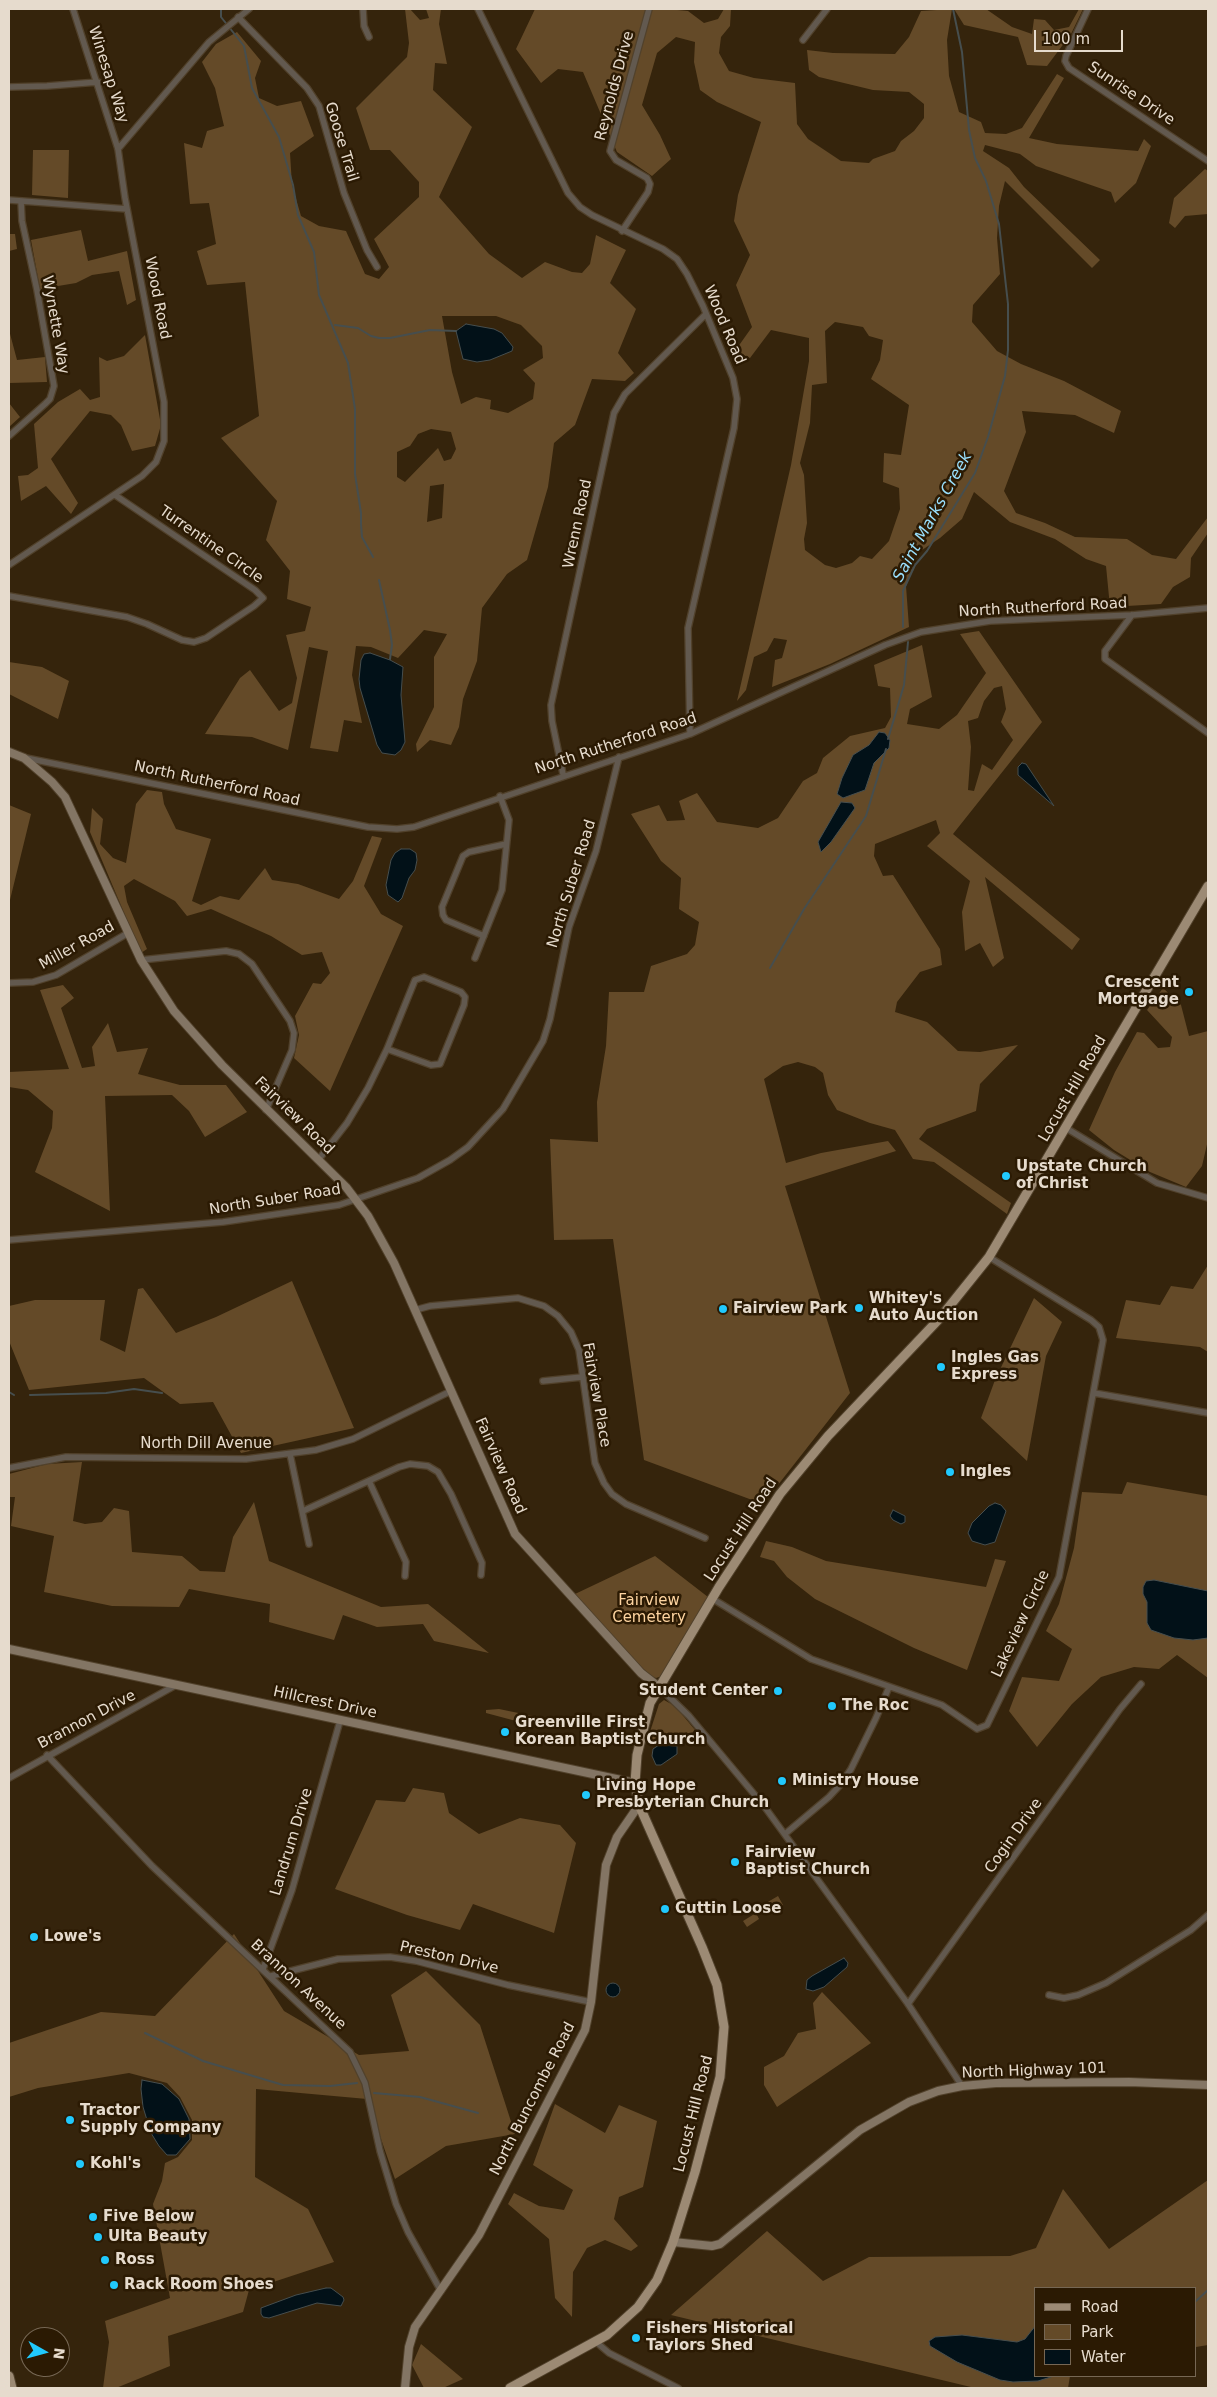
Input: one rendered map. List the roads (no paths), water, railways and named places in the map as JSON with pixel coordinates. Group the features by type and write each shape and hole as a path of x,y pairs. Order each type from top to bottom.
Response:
{"main road":[{"name":"Locust Hill Road","path":"510,2388 612,2331 638,2307 657,2280 673,2242 716,2097 723,2062 724,2027 716,1985 708,1962 638,1805 635,1784 637,1755 650,1702 761,1522 797,1473 828,1436 934,1324 989,1257 1208,886"},
{"path":"9,2376 12,2388"}],"street":[{"name":"Winesap Way","path":"73,9 118,149"},
{"path":"118,149 209,42 249,9"},
{"path":"363,9 364,26 369,37"},
{"name":"Wood Road","path":"478,9 568,193 585,211 622,231 663,249 676,259 688,274 732,378 737,407 734,428 713,512 688,628 690,734"},
{"name":"Reynolds Drive","path":"622,231 648,192 650,184 647,178 616,160 610,151 649,9"},
{"path":"803,40 827,9"},
{"name":"Sunrise Drive","path":"1088,9 1066,56 1065,61 1069,68 1208,161"},
{"name":"Goose Trail","path":"238,17 307,88 319,106 325,120 344,193 367,250 377,266"},
{"path":"9,87 98,82"},
{"name":"Wood Road","path":"9,565 115,495 153,466 161,452 166,427 160,374 127,209 118,149"},
{"path":"9,200 127,209"},
{"name":"Wynette Way","path":"9,436 50,398 54,386 37,290 22,221 21,201"},
{"name":"Wrenn Road","path":"563,774 552,722 551,705 614,413 625,394 706,314"},
{"name":"Turrentine Circle","path":"9,596 126,617 147,624 182,640 194,642 206,638 263,598 255,590 115,495"},
{"name":"North Rutherford Road","path":"24,758 382,828 414,827 563,774 690,734 885,645 921,632 990,621 1132,615 1208,608"},
{"path":"1132,615 1105,651 1105,660 1208,733"},
{"name":"Fairview Road","path":"9,752 24,758 52,782 70,805 141,960 162,994 186,1026 266,1110 319,1159 356,1200 383,1242 515,1534 641,1673 659,1687"},
{"name":"North Suber Road","path":"9,1240 240,1220 313,1210 356,1200 418,1178 450,1160 488,1127 516,1090 538,1053 547,1030 569,927 596,851 619,757"},
{"path":"476,958 502,890 509,820 500,796"},
{"path":"484,936 446,920 442,907 463,856 468,852 506,844"},
{"name":"Miller Road","path":"9,983 34,982 56,975 128,933"},
{"path":"141,960 226,951 240,954 252,964 290,1021 294,1033 292,1050 266,1110"},
{"path":"319,1159 358,1106 387,1049 412,985 418,978 424,977 459,990 463,994 464,1005 440,1064 431,1065 387,1049"},
{"path":"1066,1128 1158,1183 1208,1198"},
{"name":"Lakeview Circle","path":"713,1599 811,1659 942,1705 977,1729 987,1725 1059,1577 1103,1343 1099,1327 1091,1320 989,1257"},
{"name":"Fairview Place","path":"415,1310 509,1297 531,1301 553,1312 572,1332 579,1350 595,1463 608,1489 634,1508 705,1538"},
{"path":"543,1381 582,1377"},
{"name":"North Dill Avenue","path":"9,1468 66,1457 246,1459 336,1446 451,1391"},
{"path":"1094,1393 1208,1413"},
{"path":"290,1454 309,1544"},
{"path":"303,1510 410,1464 428,1466 438,1472 445,1482 482,1563 481,1575"},
{"path":"368,1481 406,1562 404,1576"},
{"name":"Hillcrest Drive","path":"9,1649 635,1784"},
{"name":"Cogin Drive","path":"908,2004 1115,1716 1141,1684"},
{"name":"Brannon Drive","path":"9,1778 47,1755 176,1685"},
{"path":"659,1687 689,1716 716,1747 785,1834 908,2004 962,2086"},
{"path":"785,1834 829,1798 841,1784 876,1718 889,1687"},
{"name":"Landrum Drive","path":"263,1968 292,1890 340,1720"},
{"name":"Brannon Avenue","path":"47,1755 152,1866 341,2042 357,2062 365,2083 380,2151 396,2204 408,2232 441,2291"},
{"name":"North Buncombe Road","path":"405,2388 411,2337 420,2317 441,2291 479,2235 572,2057 588,2021 606,1865 617,1837 638,1805"},
{"path":"1049,1995 1064,1998 1106,1983 1191,1930 1208,1915"},
{"name":"Preston Drive","path":"271,1976 338,1959 390,1957 416,1961 508,1985 591,2002"},
{"name":"North Highway 101","path":"673,2242 712,2246 720,2244 860,2130 909,2102 962,2086 996,2083 1101,2082 1208,2085"},
{"path":"595,2341 609,2353 678,2388"}],"water":[{"path":"466,324 494,329 502,333 513,347 512,351 490,360 477,362 463,359 456,331"},
{"path":"370,653 403,667 401,695 405,742 401,750 395,755 382,753 377,745 360,688 361,660 364,654"},
{"path":"879,732 885,733 890,740 889,748 874,763 865,790 843,798 837,794 853,755 869,745"},
{"path":"1022,763 1026,764 1054,806 1018,775 1018,767"},
{"path":"841,802 852,803 855,808 831,842 821,852 818,842"},
{"path":"401,849 410,849 416,853 417,860 415,870 409,878 402,898 398,902 388,895 386,885 391,860 395,853"},
{"path":"995,1503 1001,1505 1006,1511 995,1542 985,1545 972,1541 968,1533 972,1523 989,1506"},
{"path":"893,1510 905,1516 905,1522 901,1524 893,1520 890,1516"},
{"path":"1154,1580 1208,1591 1208,1638 1193,1640 1174,1638 1151,1630 1147,1623 1147,1602 1143,1594 1143,1587 1146,1581"},
{"path":"659,1745 677,1746 677,1754 661,1765 656,1765 652,1756 653,1749"},
{"path":"844,1958 848,1963 847,1967 824,1987 813,1991 806,1989 807,1980"},
{"path":"610,1983 616,1983 620,1990 616,1997 610,1997 606,1993 606,1987"},
{"path":"142,2080 162,2084 179,2099 189,2119 190,2139 176,2155 167,2155 151,2133 143,2107"},
{"path":"331,2288 343,2297 344,2300 341,2306 317,2303 269,2318 263,2317 261,2314 261,2308 296,2295"},
{"path":"1034,2328 1034,2377 1051,2377 1038,2381 1013,2382 1000,2380 957,2362 930,2346 929,2341 935,2337 962,2335 1017,2342 1025,2339"}],"waterway":[{"path":"221,9 221,17 244,46 252,88 279,137 293,185 298,215 314,252 319,295 348,363 355,409 355,474 361,513 362,537 373,557"},
{"name":"Saint Marks Creek","path":"903,627 903,591 915,565 927,551 975,473 988,437 1005,376 1008,350 1008,304 999,224 986,181 975,158 969,130 962,52 953,9"},
{"path":"335,325 358,328 371,336 379,338 390,338 430,330 456,331"},
{"path":"379,580 390,630 392,645 390,659"},
{"name":"Saint Marks Creek","path":"888,739 904,685 908,642"},
{"name":"Saint Marks Creek","path":"770,968 804,909 866,816 886,749"},
{"path":"30,1395 106,1393 134,1389 162,1393"},
{"path":"9,1392 14,1395"},
{"path":"145,2033 203,2061 283,2085 330,2086 357,2083"},
{"path":"374,2093 420,2097 478,2113"},
{"path":"1197,2300 1208,2290"}],"place":[{"name":"Crescent Mortgage","path":"1189,992"},
{"name":"Upstate Church of Christ","path":"1006,1176"},
{"name":"Whitey's Auto Auction","path":"859,1308"},
{"name":"Fairview Park","path":"723,1309"},
{"name":"Ingles Gas Express","path":"941,1367"},
{"name":"Ingles","path":"950,1472"},
{"name":"Student Center","path":"778,1691"},
{"name":"The Roc","path":"832,1706"},
{"name":"Greenville First Korean Baptist Church","path":"505,1732"},
{"name":"Ministry House","path":"782,1781"},
{"name":"Living Hope Presbyterian Church","path":"586,1795"},
{"name":"Fairview Baptist Church","path":"735,1862"},
{"name":"Cuttin Loose","path":"665,1909"},
{"name":"Lowe's","path":"34,1937"},
{"name":"Tractor Supply Company","path":"70,2120"},
{"name":"Kohl's","path":"80,2164"},
{"name":"Five Below","path":"93,2217"},
{"name":"Ulta Beauty","path":"98,2237"},
{"name":"Ross","path":"105,2260"},
{"name":"Rack Room Shoes","path":"114,2285"},
{"name":"Fishers Historical Taylors Shed","path":"636,2338"}],"park label":[{"name":"Fairview Cemetery","path":"649,1610"}]}
